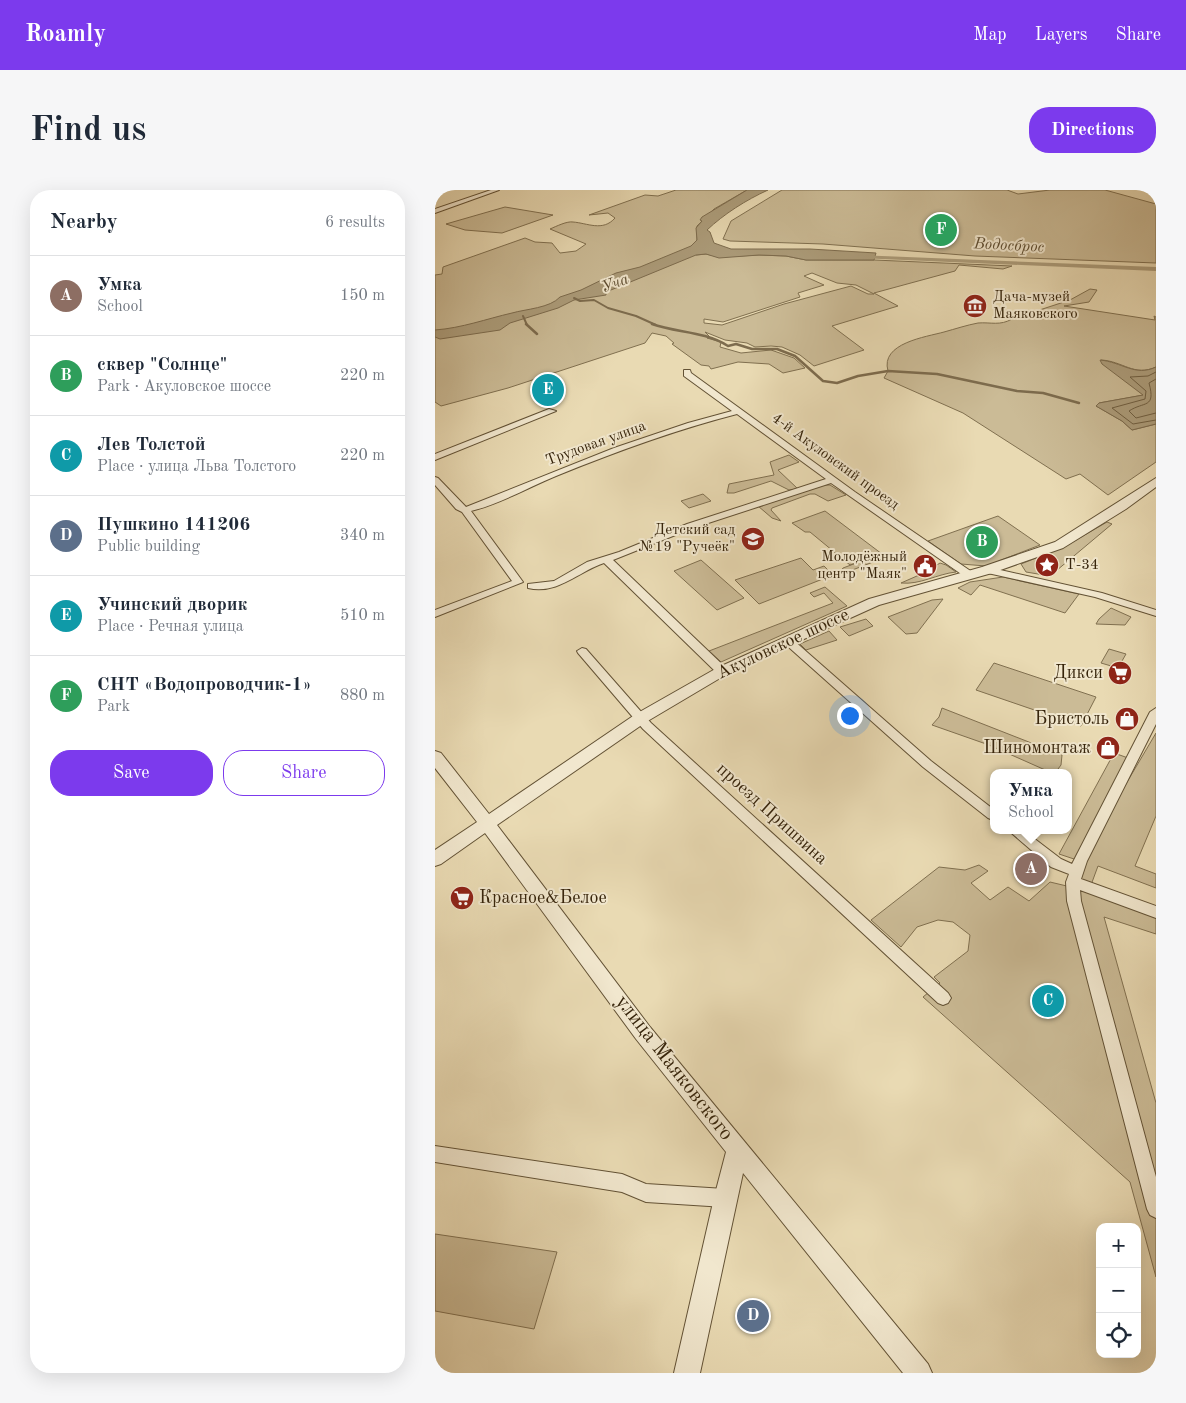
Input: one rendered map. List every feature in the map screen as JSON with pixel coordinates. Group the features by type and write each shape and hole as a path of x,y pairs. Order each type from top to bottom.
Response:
{"street":[{"path":"435,211 496,190"},
{"name":"4-й Акуловский проезд","path":"687,372 687,374 832,480 968,574"},
{"path":"435,457 552,411"},
{"name":"Трудовая улица","path":"465,510 479,507 518,488 601,455 740,412"},
{"path":"435,480 465,510 518,582 435,614"},
{"path":"532,586 556,584 591,564 607,560 691,526 832,480"},
{"name":"Акуловское шоссе","path":"435,859 486,822 641,718 722,670 874,602 987,570 1059,545 1122,506 1156,481"},
{"path":"607,560 722,670"},
{"path":"987,570 1098,595 1156,613"},
{"path":"787,641 927,764 990,813"},
{"name":"проезд Пришвина","path":"582,651 655,732 943,998"},
{"path":"1156,712 1075,876 1074,901 1156,1209"},
{"name":"улица Маяковского","path":"435,757 643,1032 919,1373"},
{"path":"1019,834 1075,876 1156,912"},
{"path":"687,1373 725,1198 739,1150"},
{"path":"435,1154 622,1183 646,1193 725,1198"}],"shaded area":[{"path":"676,190 747,190 714,209 697,226 697,240 691,246 696,255 706,254 719,257 759,255 786,256 806,260 874,260 1012,266 1003,269 959,265 955,271 874,293 898,306 832,326 864,350 814,366 800,355 782,347 755,347 747,343 725,340 705,332 710,337 707,338 721,342 720,347 741,353 771,350 794,358 805,368 783,373 769,364 738,362 711,369 709,366 701,365 672,344 674,343 666,336 652,333 645,343 508,388 441,406 435,402 435,275 442,274 443,267 525,238 535,242 552,243 560,253 576,251 586,244 550,229 571,222 595,226 605,225 615,218 608,213 589,215 645,195 658,196","holes":["812,273 837,283 856,285 874,294 868,294 851,286 784,304 722,325 704,323 704,319 723,322 800,297 798,293 824,285 804,276"]},
{"path":"782,190 1007,190 1018,194 1050,190 1105,190 1156,204 1156,263 975,256 823,244 730,241 723,239 731,221"},
{"path":"505,207 553,215 502,233 465,230 446,224"},
{"path":"1090,289 1097,290 1089,302 1064,306 1155,320 1154,316 1156,317 1156,367 1141,370 1101,360 1144,395 1099,403 1096,406 1122,421 1132,430 1156,424 1156,462 1108,495 1080,474 1066,479 963,413 884,378 888,371 887,361 891,354 906,343 978,323 1003,322 1070,300"},
{"path":"789,455 799,462 778,470 798,489 789,490 771,481 734,493 727,493 729,484 774,475 770,462"},
{"path":"821,485 830,485 846,495 828,501 815,494 810,494 772,508 771,510 781,521 772,518 758,506"},
{"path":"703,494 711,501 689,508 681,501"},
{"path":"825,511 886,557 842,574 840,572 843,568 859,562 850,565 810,532 805,532 792,523"},
{"path":"998,516 1040,545 986,566 961,564 928,541"},
{"path":"1107,522 1112,524 1050,576 1026,572 1021,564 1064,547"},
{"path":"801,558 813,570 824,566 833,575 759,604 735,580"},
{"path":"701,560 744,598 717,610 674,571"},
{"path":"940,563 956,572 922,581 901,583 926,572"},
{"path":"1003,577 1079,594 1065,613 980,585 971,595 958,588 970,582"},
{"path":"825,587 847,606 721,662 709,651 833,603 824,593 814,597 810,593"},
{"path":"943,599 917,633 906,634 888,617 932,600"},
{"path":"1111,608 1131,617 1125,625 1096,624"},
{"path":"866,619 873,626 849,636 840,627"},
{"path":"829,631 837,640 806,650 800,644"},
{"path":"1109,649 1126,654 1118,668 1101,663"},
{"path":"994,663 1096,697 1081,726 976,690"},
{"path":"942,708 1062,755 1061,765 1058,769 1043,769 989,745 932,725 939,717"},
{"path":"1156,733 1156,816 1135,866 1156,874 1156,888 1098,866 1091,885 1073,874 1080,861 1059,854 1070,834 1072,834 1072,830 1114,753 1131,759 1084,855"},
{"path":"979,865 988,871 971,883 990,900 1008,887 1029,901 1050,882 1096,893 1156,916 1156,934 1104,917 1156,1103 1156,1277 1130,1182 923,997 940,983 934,977 968,951 970,935 953,922 938,920 917,927 901,947 871,920 939,867 965,870"},
{"path":"435,1234 557,1252 534,1329 435,1311"}],"water":[{"path":"747,190 768,190 736,208 707,230 710,232 714,243 731,249 810,249 876,253 874,260 806,260 786,256 759,255 719,258 706,254 696,255 606,292 606,295 574,300 558,308 510,323 500,330 440,339 435,337 435,330 464,325 550,304 560,297 581,290 616,273 640,267 691,246 697,240 696,228 702,221 700,220 702,217"},
{"path":"1100,360 1135,370 1148,370 1156,367 1156,424 1132,430 1122,421 1096,406 1099,403 1143,395 1102,364"}],"waterway":[{"name":"Водосброс","path":"859,256 1156,269"},
{"path":"574,298 580,301 594,300 608,308 636,316 656,325"},
{"name":"Уча","path":"523,316 527,325"},
{"path":"652,324 700,335 728,346 736,344 752,349 777,349 795,356 823,381 837,383 858,376 888,371 937,374 1017,391 1043,393 1079,403"},
{"path":"527,325 537,334"}],"place":[{"name":"СНТ «Водопроводчик-1»","path":"941,230"},
{"name":"Дача-музей Маяковского","path":"975,306"},
{"name":"Учинский дворик","path":"548,390"},
{"name":"Детский сад №19 \"Ручеёк\"","path":"753,539"},
{"name":"сквер \"Солнце\"","path":"982,542"},
{"name":"Т-34","path":"1047,565"},
{"name":"Молодёжный центр \"Маяк\"","path":"925,566"},
{"name":"Дикси","path":"1120,673"},
{"name":"Бристоль","path":"1127,719"},
{"name":"Шиномонтаж","path":"1108,748"},
{"name":"Умка","path":"1031,869"},
{"name":"Красное&Белое","path":"462,898"},
{"name":"Лев Толстой","path":"1048,1001"},
{"name":"Пушкино 141206","path":"753,1316"}]}
